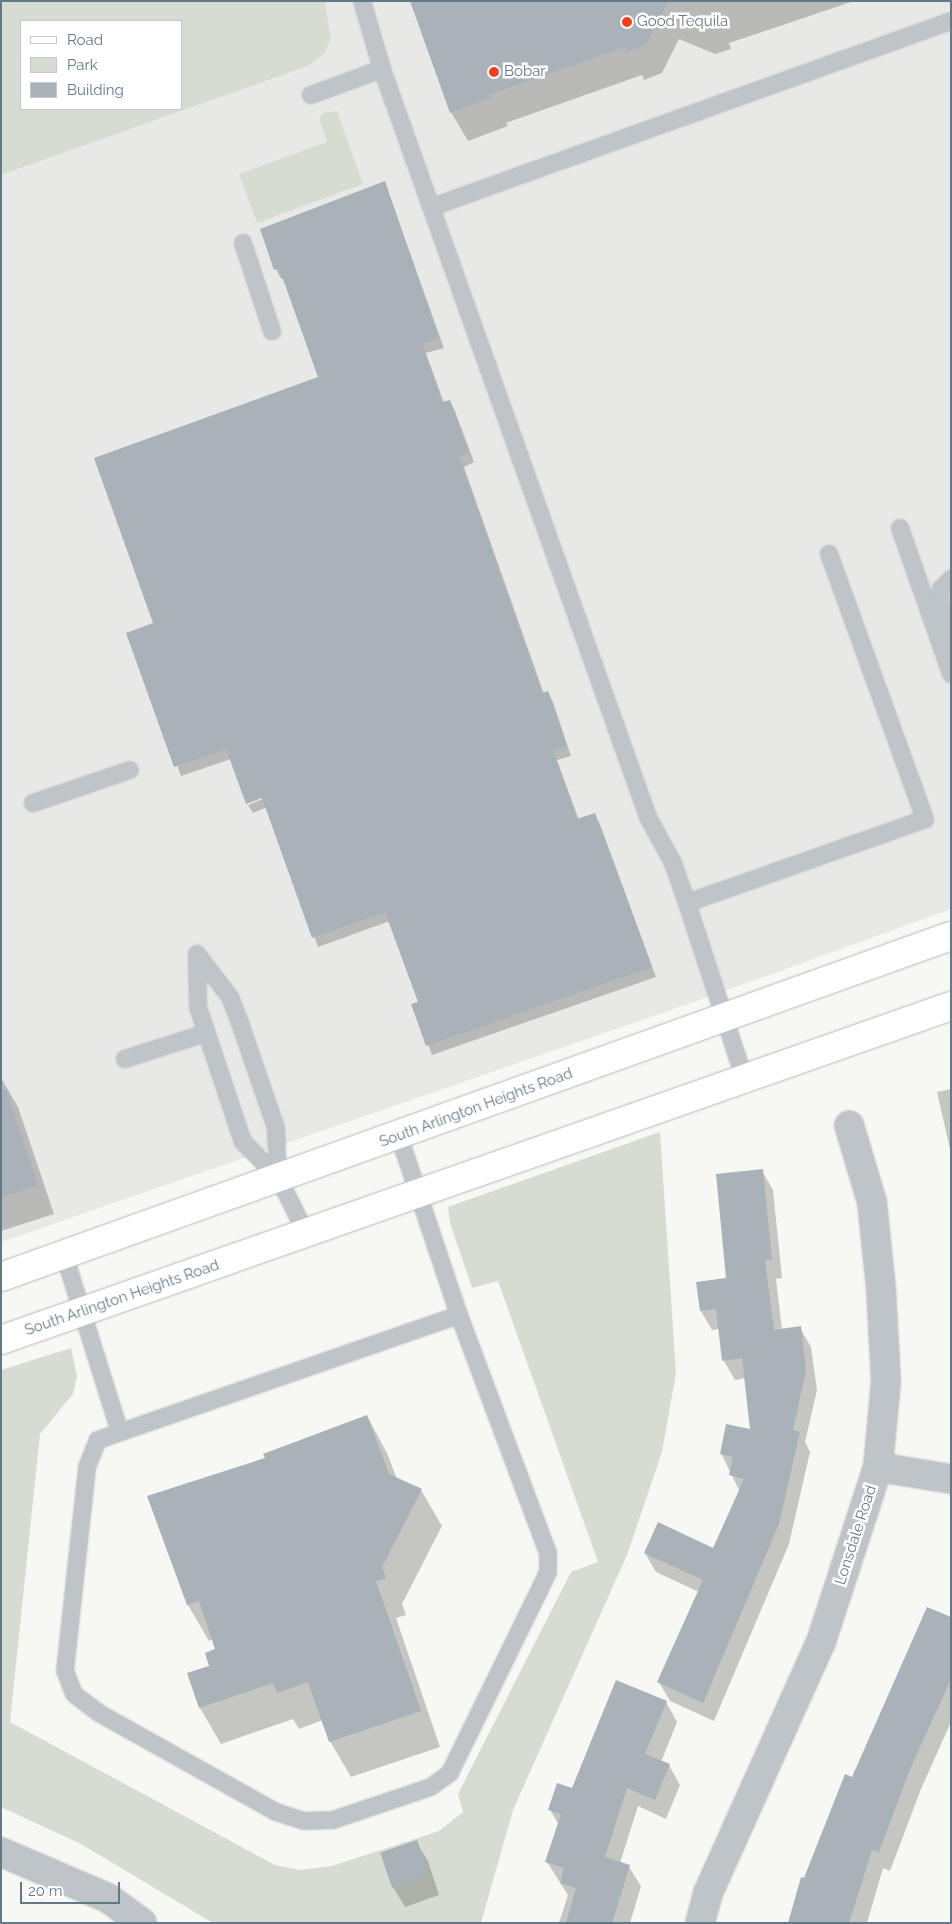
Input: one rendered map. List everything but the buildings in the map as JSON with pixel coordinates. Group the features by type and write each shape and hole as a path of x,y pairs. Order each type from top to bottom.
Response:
{"main road":[{"name":"South Arlington Heights Road","path":"1,1278 278,1177 399,1136 725,1019 951,936"},
{"name":"South Arlington Heights Road","path":"1,1340 83,1313 744,1077 951,1006"}],"street":[{"name":"Lonsdale Road","path":"700,1923 708,1893 821,1642 878,1467 886,1381 881,1288 872,1202 849,1125"},
{"path":"878,1467 951,1479"},
{"path":"1,1852 108,1898 142,1923"}],"lane":[{"path":"362,1 382,69 648,818 673,863 744,1077"},
{"path":"432,207 951,21"},
{"path":"311,95 382,69"},
{"path":"243,243 272,331"},
{"path":"900,528 951,674"},
{"path":"687,903 924,820 829,554"},
{"path":"951,579 941,589 941,605 951,633"},
{"path":"33,803 130,770"},
{"path":"278,1177 276,1128 240,1023 230,997 197,954 198,1007 243,1142 278,1177 306,1233"},
{"path":"126,1059 206,1033"},
{"path":"399,1136 459,1315 548,1553 548,1572 450,1773 431,1787 333,1820 304,1821 276,1812 99,1713 74,1694 65,1671 87,1467 98,1440 119,1430 459,1315"},
{"path":"64,1254 119,1430"}],"shaded area":[{"path":"325,1 951,1 951,909 694,1002 1,1242 1,175 308,66 331,38"}],"green space":[{"path":"1,1 325,1 331,38 325,53 308,66 1,175"},
{"path":"337,111 363,184 257,223 239,174 327,142 319,118 323,113"},
{"path":"660,1132 676,1373 662,1452 627,1555 513,1810 481,1923 213,1923 81,1844 1,1807 1,1370 71,1348 77,1376 73,1394 40,1434 10,1722 275,1865 299,1870 332,1866 439,1831 463,1812 458,1794 571,1572 598,1562 498,1281 472,1288 450,1223 448,1207"}],"place":[{"name":"Good Tequila","path":"627,22"},
{"name":"Bobar","path":"494,72"}]}
